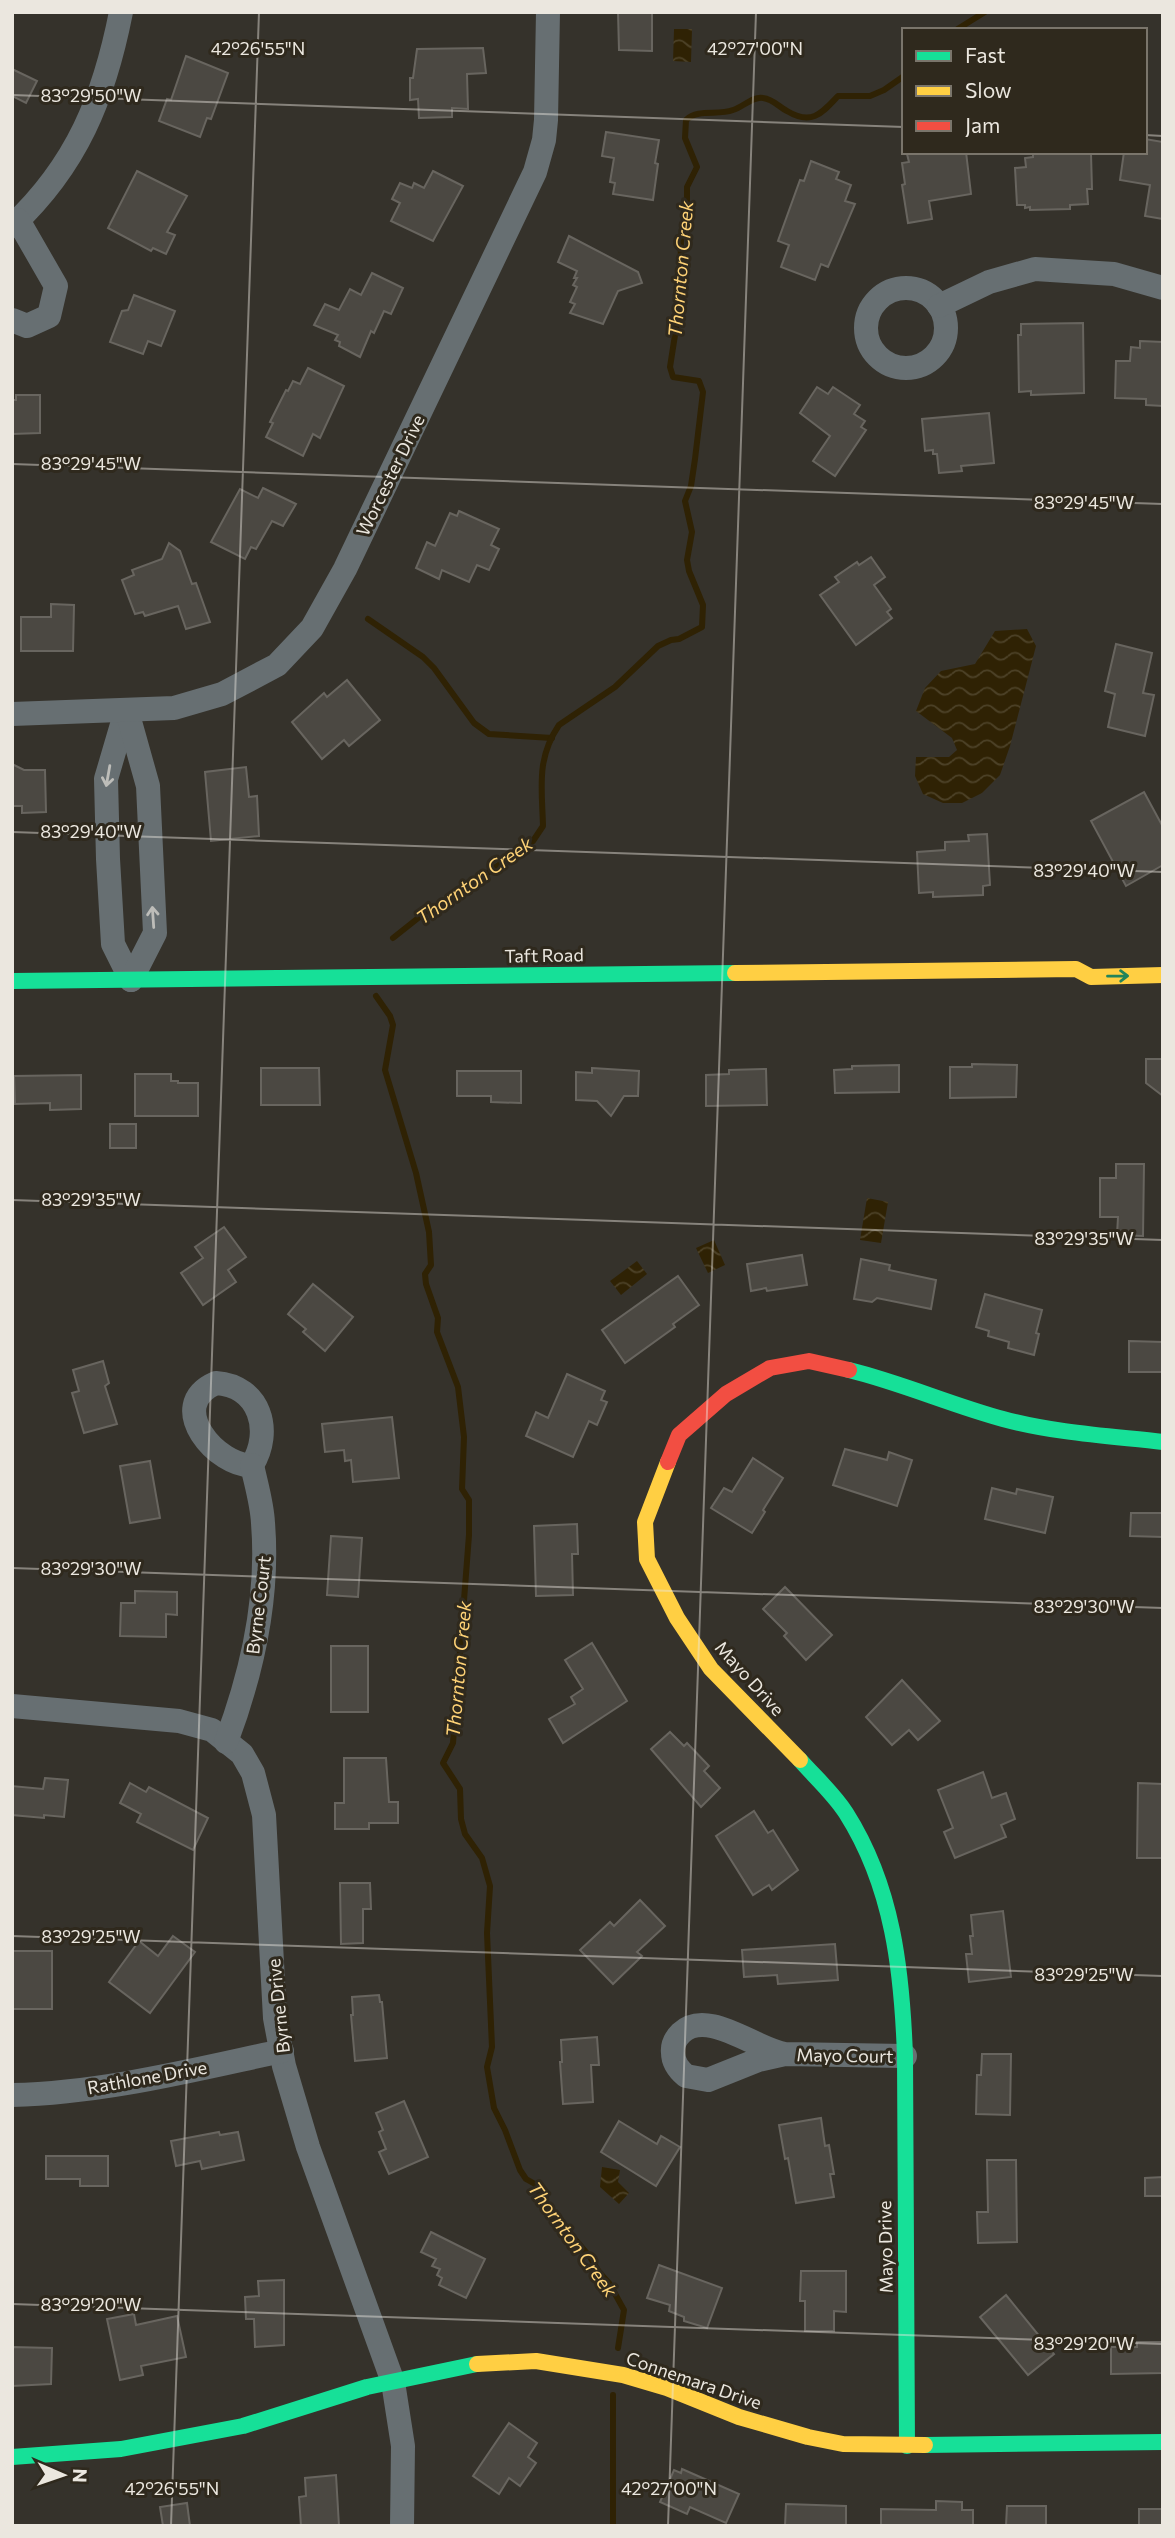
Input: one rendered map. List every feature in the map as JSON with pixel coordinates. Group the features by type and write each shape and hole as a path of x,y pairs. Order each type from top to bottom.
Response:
{"street":[{"path":"12,320 27,326 49,316 56,286 15,223 44,195 70,158 95,108 113,50 121,12"},
{"name":"Worcester Drive","path":"12,713 174,708 222,694 277,665 312,628 345,569 535,172 544,140 546,120 548,12"},
{"path":"939,306 989,282 1035,268 1114,274 1163,288"},
{"path":"127,711 106,779 113,944 131,980"},
{"path":"127,711 148,786 155,933 131,980"},
{"name":"Taft Road","path":"12,981 1083,965 1091,977 1163,975"},
{"name":"Mayo Drive","path":"906,2446 905,2056 903,1994 894,1930 870,1859 845,1812 799,1759 711,1669 677,1618 657,1584 647,1559 645,1522 679,1435 726,1394 770,1367 809,1361 873,1376 1004,1419 1056,1429 1163,1442"},
{"name":"Byrne Court","path":"226,1742 249,1672 261,1607 265,1557 263,1520 251,1465"},
{"name":"Byrne Drive","path":"12,1706 179,1721 212,1730 242,1754 253,1773 264,1815 275,2018 307,2147 393,2382 403,2446 402,2526"},
{"name":"Rathlone Drive","path":"12,2095 45,2094 143,2081 282,2051"},
{"name":"Mayo Court","path":"785,2054 905,2056"},
{"name":"Connemara Drive","path":"12,2457 121,2449 243,2426 368,2387 478,2364 536,2361 623,2375 667,2388 739,2417 842,2444 906,2446 1163,2442"}],"water":[{"path":"674,29 692,29 691,62 673,61"},
{"path":"1027,629 1036,646 1000,775 982,793 962,803 943,803 923,794 915,776 916,757 949,757 957,750 952,738 916,711 925,688 941,671 975,664 995,631"},
{"path":"867,1198 888,1202 881,1243 860,1240"},
{"path":"714,1240 725,1265 708,1273 696,1248"},
{"path":"637,1261 647,1274 621,1295 610,1281"},
{"path":"602,2167 620,2170 618,2182 629,2193 619,2204 600,2187"}],"building":[{"path":"618,12 652,13 652,51 619,50"},
{"path":"483,48 486,73 467,74 468,109 452,108 452,117 419,118 418,99 410,100 410,78 413,78 417,49"},
{"path":"186,56 228,73 211,119 207,118 200,137 159,121 167,99 171,100"},
{"path":"12,69 37,81 26,103 12,96"},
{"path":"606,132 659,140 653,200 613,194 615,183 610,182 614,158 602,156"},
{"path":"1147,139 1163,142 1163,219 1145,216 1150,185 1120,180 1124,154 1147,154"},
{"path":"907,154 966,154 971,194 929,201 932,219 908,223 902,185 905,184 902,163 909,162"},
{"path":"1033,154 1091,154 1092,189 1087,189 1088,204 1070,205 1070,209 1030,210 1030,207 1025,208 1025,205 1017,205 1015,168 1026,167 1025,158 1033,157"},
{"path":"811,161 839,172 836,179 851,185 845,201 855,204 828,267 821,264 815,280 781,267 789,245 778,241 800,180 804,181"},
{"path":"137,171 187,196 167,232 175,235 166,254 153,248 151,251 108,228"},
{"path":"433,171 463,186 433,241 391,221 400,203 392,199 400,183 412,188 414,183 424,188"},
{"path":"569,236 638,272 642,283 618,291 603,324 570,313 575,304 570,302 577,287 573,285 577,271 558,262"},
{"path":"372,273 403,288 391,314 384,311 374,333 371,331 360,357 339,346 340,342 335,340 338,335 314,325 325,304 339,310 350,289 361,295"},
{"path":"134,295 175,311 161,346 148,341 143,354 110,342 122,311 128,310"},
{"path":"1083,323 1084,393 1031,395 1031,391 1019,392 1018,335 1021,335 1021,324"},
{"path":"1140,341 1163,342 1163,406 1146,405 1146,399 1115,398 1116,361 1130,361 1131,347 1140,348"},
{"path":"308,368 344,386 320,438 313,434 303,456 266,437 273,423 270,422 286,390 288,391 293,381 300,384"},
{"path":"817,387 828,394 833,387 860,405 854,414 865,421 861,427 866,430 835,476 813,461 830,436 800,413"},
{"path":"16,395 40,395 40,433 12,434 12,400 16,400"},
{"path":"989,413 994,463 961,466 962,471 939,473 937,454 933,454 933,450 925,451 922,419"},
{"path":"263,488 296,504 283,526 272,521 256,549 251,547 245,559 211,542 240,489 258,498"},
{"path":"459,511 499,529 491,545 499,549 489,570 477,565 469,582 442,570 439,579 416,568 427,542 435,546 450,513 457,516"},
{"path":"169,543 180,551 192,584 196,583 210,622 186,629 178,606 145,616 143,612 135,614 122,580 134,575 132,570 162,559"},
{"path":"871,557 885,577 874,585 891,609 887,612 892,618 856,645 820,595 839,582 835,577 857,562 859,565"},
{"path":"51,604 74,605 73,651 21,651 21,617 51,617"},
{"path":"1116,644 1152,653 1143,693 1154,695 1145,736 1108,727 1115,694 1105,691"},
{"path":"347,680 380,720 349,746 344,740 322,759 292,722 324,693 327,697"},
{"path":"12,764 24,770 45,770 46,812 22,813 22,806 12,806"},
{"path":"246,767 249,797 257,796 259,836 211,841 205,772"},
{"path":"1144,792 1163,827 1163,865 1126,886 1091,821"},
{"path":"987,834 990,885 983,886 983,895 933,897 933,892 919,893 917,852 945,850 945,842 969,841 968,835"},
{"path":"1146,1059 1163,1059 1163,1096 1146,1083"},
{"path":"972,1064 1017,1065 1016,1097 950,1098 950,1067 972,1067"},
{"path":"899,1065 899,1092 835,1093 834,1070 852,1069 852,1066"},
{"path":"261,1068 319,1068 320,1105 261,1105"},
{"path":"592,1068 639,1071 638,1096 624,1096 611,1116 597,1101 576,1100 576,1072 592,1073"},
{"path":"766,1069 767,1105 706,1106 706,1075 729,1074 729,1070"},
{"path":"457,1071 521,1071 521,1103 491,1102 491,1096 457,1096"},
{"path":"135,1074 171,1074 171,1081 198,1083 198,1116 135,1116"},
{"path":"81,1075 81,1109 50,1110 50,1103 15,1104 14,1076"},
{"path":"110,1124 136,1124 136,1148 110,1148"},
{"path":"1116,1164 1144,1164 1143,1236 1117,1235 1118,1217 1100,1217 1100,1178 1116,1178"},
{"path":"224,1227 246,1257 228,1270 236,1282 203,1305 181,1273 203,1258 195,1247"},
{"path":"802,1255 807,1285 751,1291 747,1264"},
{"path":"861,1259 890,1265 889,1270 936,1280 931,1309 877,1298 872,1302 854,1299"},
{"path":"678,1276 699,1305 673,1324 675,1327 625,1363 602,1330"},
{"path":"313,1284 353,1317 325,1351 303,1332 306,1329 288,1314"},
{"path":"985,1294 1042,1310 1034,1355 1008,1348 1009,1342 988,1336 989,1331 976,1327"},
{"path":"1129,1341 1163,1342 1163,1372 1129,1372"},
{"path":"103,1361 109,1383 105,1386 117,1424 84,1433 72,1393 79,1391 73,1370"},
{"path":"567,1374 605,1391 601,1400 607,1402 597,1425 589,1421 573,1457 526,1436 536,1412 548,1418"},
{"path":"392,1417 399,1478 353,1482 351,1460 345,1461 344,1450 325,1452 322,1424"},
{"path":"845,1449 887,1460 889,1452 912,1460 897,1506 833,1485"},
{"path":"753,1458 783,1478 752,1533 711,1508 724,1488 732,1492"},
{"path":"150,1461 160,1518 130,1523 120,1466"},
{"path":"992,1488 1016,1494 1017,1489 1053,1497 1045,1533 985,1519"},
{"path":"1131,1513 1163,1513 1163,1537 1130,1536"},
{"path":"577,1524 578,1554 572,1554 573,1595 536,1596 534,1526"},
{"path":"331,1536 362,1538 358,1597 327,1595"},
{"path":"785,1587 832,1635 806,1660 784,1636 787,1633 763,1609"},
{"path":"135,1591 177,1592 177,1615 166,1614 166,1637 120,1636 121,1603 135,1603"},
{"path":"592,1643 627,1701 563,1743 549,1719 575,1704 571,1697 583,1689 565,1660"},
{"path":"331,1646 368,1646 368,1712 331,1712"},
{"path":"902,1680 940,1721 918,1740 909,1730 892,1745 866,1717"},
{"path":"670,1732 684,1746 687,1743 709,1766 704,1771 720,1788 701,1807 651,1749"},
{"path":"344,1758 386,1758 389,1802 398,1802 398,1823 369,1823 369,1829 335,1829 335,1803 344,1803"},
{"path":"983,1772 992,1798 1006,1793 1015,1819 1001,1825 1006,1837 955,1858 944,1832 953,1828 938,1790"},
{"path":"45,1778 68,1780 64,1817 12,1815 12,1786 43,1789"},
{"path":"130,1783 146,1792 149,1787 208,1818 193,1850 137,1822 141,1814 120,1803"},
{"path":"1138,1783 1163,1784 1163,1858 1137,1858"},
{"path":"754,1811 768,1833 773,1830 798,1870 772,1890 769,1885 753,1895 716,1836"},
{"path":"340,1883 370,1883 371,1909 363,1909 363,1943 341,1944"},
{"path":"640,1900 665,1926 637,1952 642,1956 613,1984 580,1950 610,1922 614,1926"},
{"path":"1003,1911 1011,1977 969,1982 966,1954 972,1954 971,1915"},
{"path":"173,1936 195,1952 150,2013 109,1982 139,1941 158,1956"},
{"path":"835,1944 838,1980 778,1984 777,1975 744,1977 742,1950"},
{"path":"13,1951 52,1951 52,2009 12,2009"},
{"path":"379,1995 387,2058 355,2061 352,1997"},
{"path":"597,2037 599,2065 591,2065 593,2102 563,2104 561,2040"},
{"path":"982,2054 1011,2054 1010,2115 976,2114 977,2075 981,2075"},
{"path":"404,2101 428,2157 389,2174 379,2152 386,2149 379,2132 383,2130 376,2113"},
{"path":"821,2118 825,2146 829,2145 834,2174 830,2174 834,2197 796,2203 779,2125"},
{"path":"619,2121 657,2144 661,2136 680,2147 656,2186 601,2152"},
{"path":"219,2132 220,2135 238,2132 244,2160 202,2169 200,2161 176,2166 171,2141"},
{"path":"46,2156 108,2156 108,2186 80,2186 80,2179 46,2179"},
{"path":"987,2160 1016,2160 1017,2242 978,2243 977,2212 988,2212"},
{"path":"1163,2177 1163,2196 1145,2196 1145,2178"},
{"path":"431,2232 485,2259 466,2298 439,2285 442,2278 437,2275 440,2269 432,2266 436,2259 421,2252"},
{"path":"659,2265 722,2288 707,2328 684,2321 684,2317 669,2311 670,2305 647,2298"},
{"path":"801,2271 846,2271 846,2312 834,2311 834,2331 805,2331 805,2301 800,2301"},
{"path":"284,2280 284,2345 255,2347 254,2319 246,2319 245,2297 259,2296 258,2281"},
{"path":"1006,2295 1054,2354 1028,2375 980,2317"},
{"path":"134,2314 136,2325 177,2316 186,2357 141,2366 143,2375 120,2380 107,2319"},
{"path":"1137,2342 1163,2342 1163,2373 1111,2374 1111,2347 1137,2347"},
{"path":"12,2347 52,2348 51,2384 12,2386"},
{"path":"509,2423 537,2443 528,2457 536,2463 520,2486 509,2478 499,2494 473,2476"},
{"path":"682,2469 739,2494 726,2523 690,2507 687,2514 660,2502 674,2470 681,2473"},
{"path":"336,2475 339,2526 301,2526 299,2497 306,2496 305,2478"},
{"path":"936,2501 962,2502 962,2510 973,2510 973,2526 881,2526 881,2509 936,2510"},
{"path":"187,2503 190,2526 163,2526 160,2507"},
{"path":"786,2504 846,2506 846,2526 785,2526"},
{"path":"1007,2506 1046,2506 1046,2526 1006,2526"},
{"path":"1139,2509 1163,2509 1163,2526 1139,2526"}],"waterway":[{"name":"Thornton Creek","path":"959,28 985,12"},
{"name":"Thornton Creek","path":"393,938 427,911 447,901 533,841 543,826 544,762 559,725 615,687 658,646 702,627 703,605 687,560 692,532 685,501 691,486 703,392 699,381 673,377 670,367 680,303 681,239 687,208 687,187 697,167 685,138 686,120 697,114 733,110 759,98 770,100 796,115 816,116 838,96 870,96 902,77"},
{"path":"368,619 423,657 474,723 489,734 552,738"},
{"name":"Thornton Creek","path":"376,996 393,1025 385,1070 416,1173 429,1232 431,1265 425,1274 426,1284 438,1318 437,1332 458,1387 464,1437 462,1489 469,1500 469,1535 453,1743 443,1763 460,1789 461,1819 465,1834 482,1858 490,1886 487,1933 492,2047 487,2067 494,2108 520,2170 526,2179 535,2184 552,2218 567,2230 590,2257 624,2310 618,2348"},
{"name":"Thornton Creek","path":"613,2395 613,2526"}],"traffic: fast":[{"path":"12,981 735,973"},
{"path":"849,1370 1023,1424 1083,1434 1163,1442"},
{"path":"800,1760 841,1806 862,1841 885,1900 897,1961 905,2056 907,2446"},
{"path":"12,2457 121,2449 243,2426 367,2387 477,2364"},
{"path":"925,2445 1163,2442"}],"traffic: slow":[{"path":"735,973 1076,969 1091,977 1163,975"},
{"path":"668,1462 645,1522 647,1559 677,1618 711,1669 800,1760"},
{"path":"477,2364 536,2361 623,2375 667,2388 739,2417 808,2437 843,2444 925,2445"}],"traffic: jam":[{"path":"668,1462 679,1435 726,1394 770,1368 809,1361 849,1370"}]}
